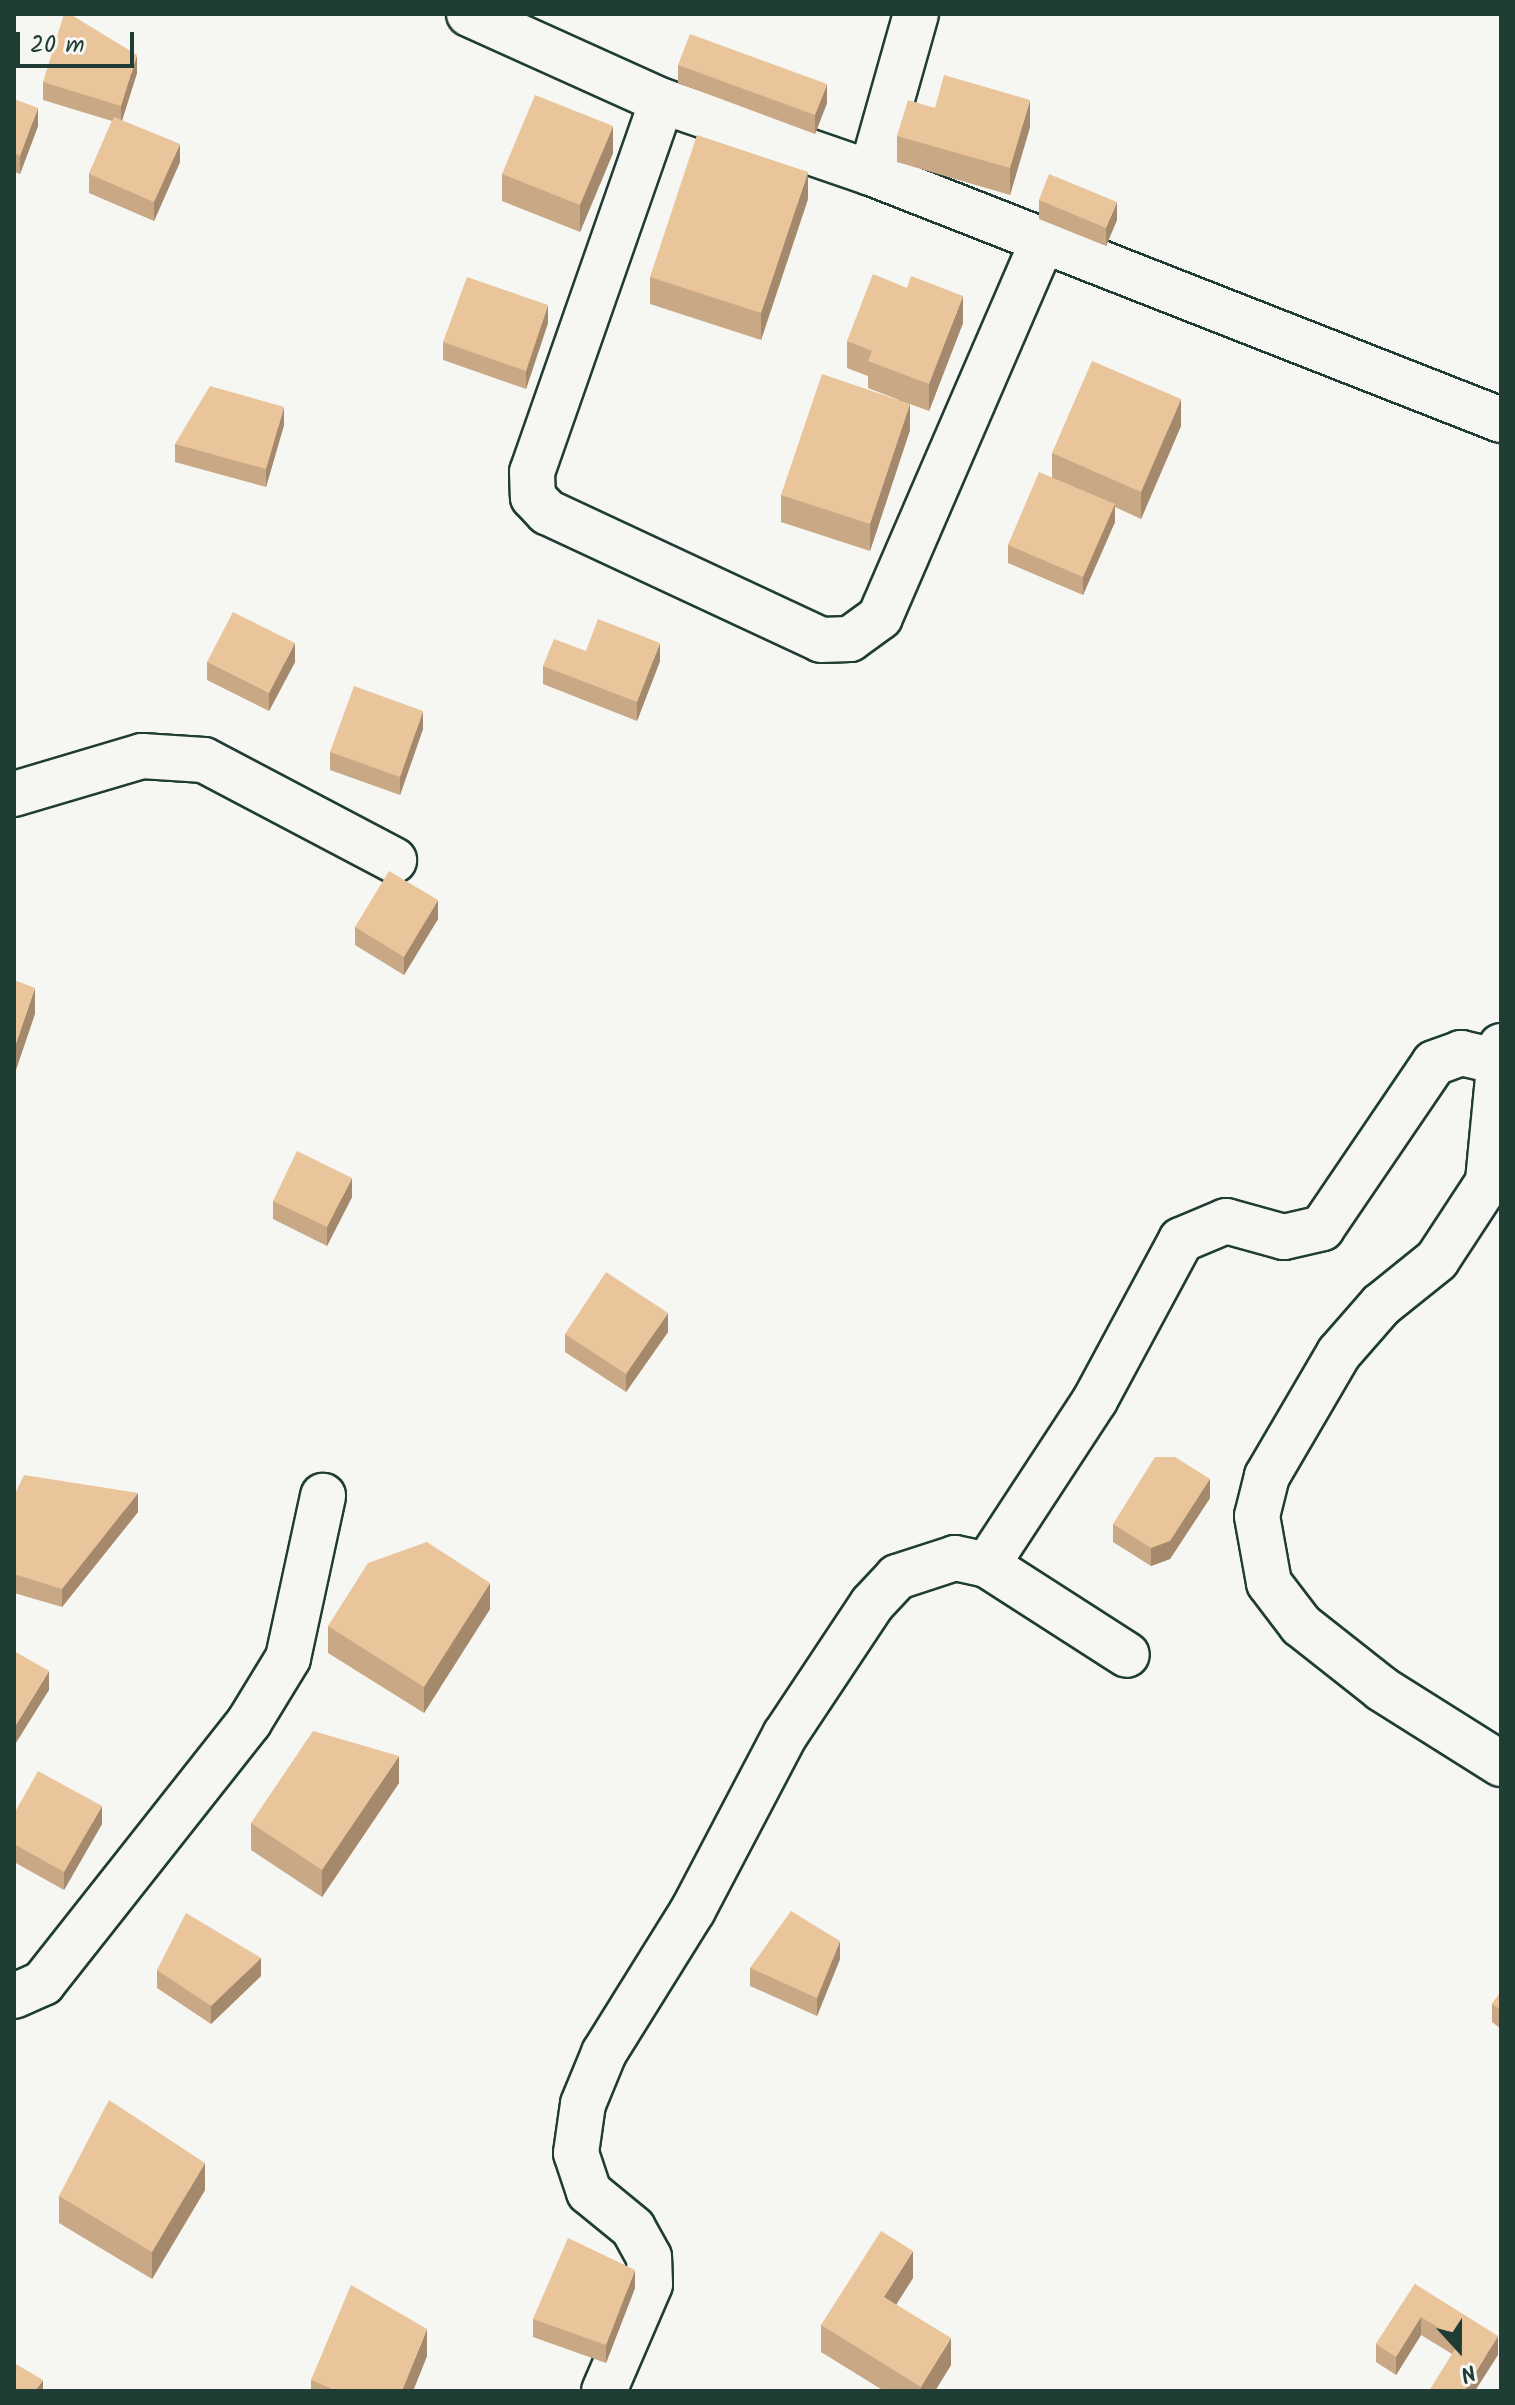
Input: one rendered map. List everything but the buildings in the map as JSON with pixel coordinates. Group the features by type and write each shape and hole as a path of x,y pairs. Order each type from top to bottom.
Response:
{"street":[{"path":"469,14 662,101 871,173 1042,243 1501,420"},
{"path":"871,173 916,14"},
{"path":"662,101 532,472 533,497 547,512 821,640 850,639 880,617 1042,243"},
{"path":"14,794 142,756 204,760 394,860"},
{"path":"987,1565 1095,1400 1181,1240 1226,1221 1284,1237 1322,1228 1434,1063 1461,1053 1498,1054 1496,1146 1481,1194 1437,1260 1381,1305 1339,1353 1267,1476 1257,1516 1269,1583 1301,1625 1382,1689 1501,1764"},
{"path":"14,1996 43,1983 249,1722 288,1658 323,1496"},
{"path":"604,2391 650,2284 649,2257 633,2228 589,2192 576,2153 583,2104 604,2053 693,1910 785,1735 872,1604 922,1564 955,1558 987,1565 1127,1655"}]}
